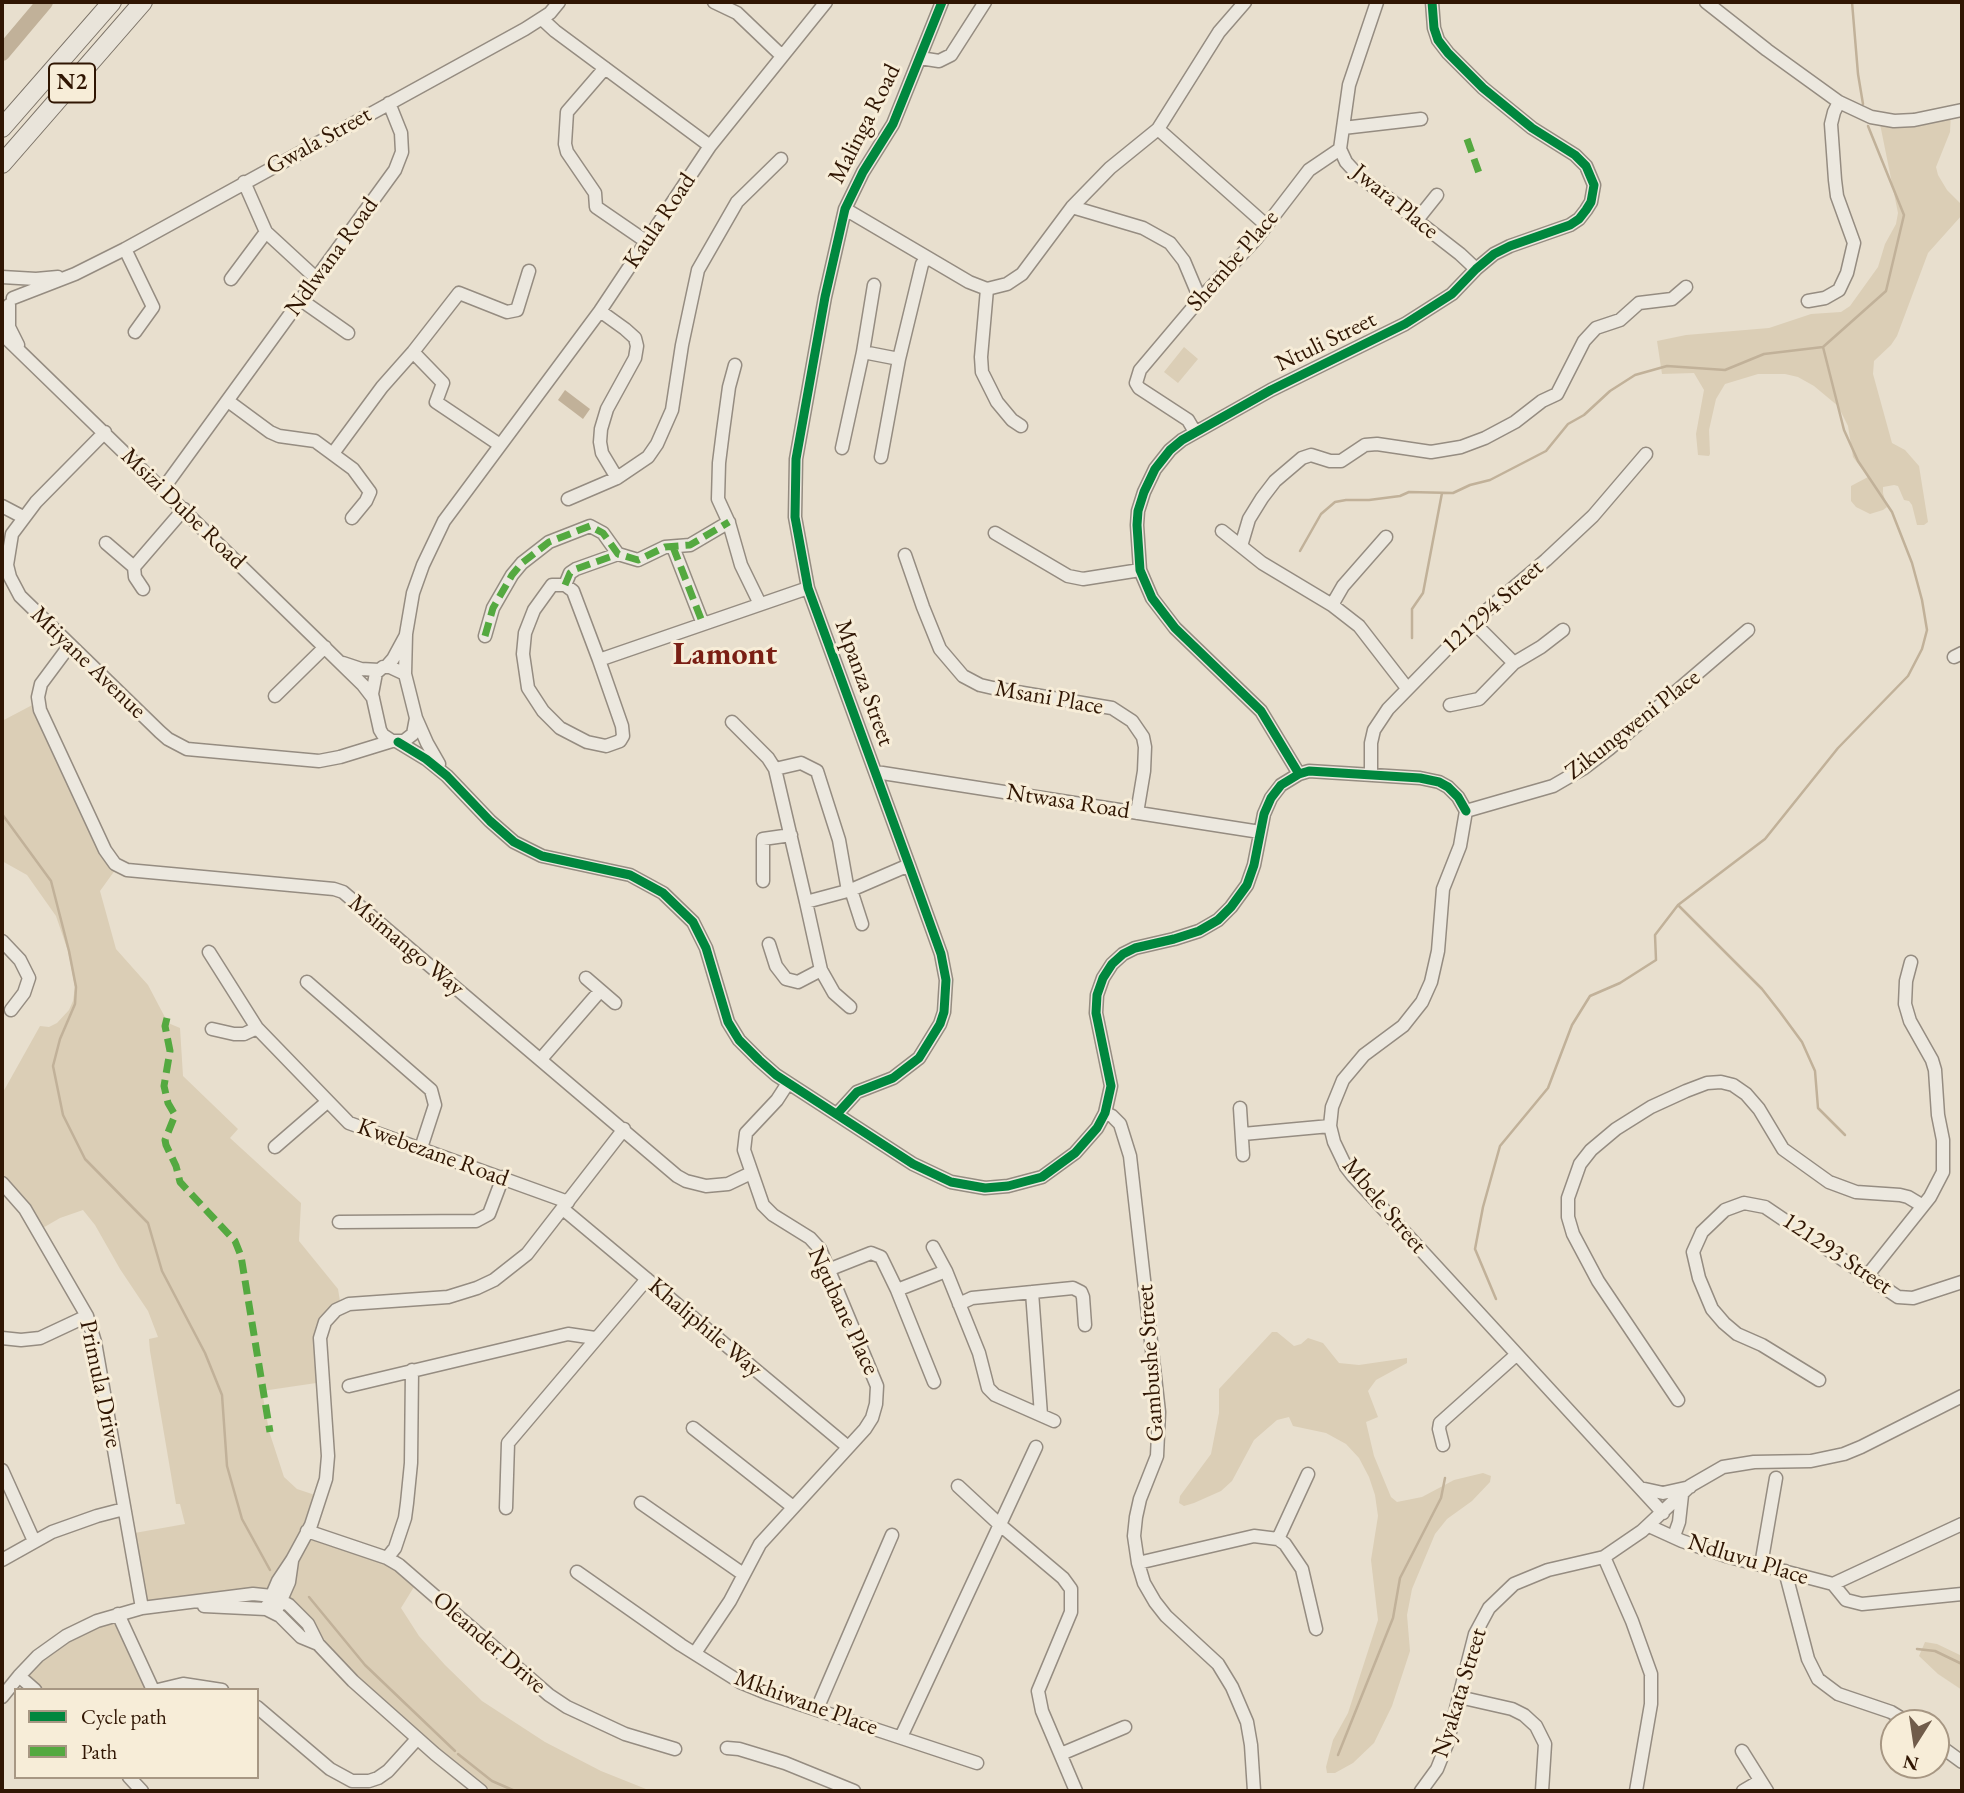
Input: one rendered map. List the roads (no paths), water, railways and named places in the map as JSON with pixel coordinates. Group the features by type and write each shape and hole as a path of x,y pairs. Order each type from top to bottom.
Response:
{"highway":[{"name":"N2","path":"2,128 112,2"},
{"name":"N2","path":"2,164 143,2"}],"street":[{"name":"Gwala Street","path":"8,304 125,249 542,19 559,2"},
{"path":"714,2 737,13 782,56"},
{"name":"Kaula Road","path":"447,776 431,752 416,718 405,674 406,634 417,579 430,547 444,521 600,311 709,146 826,2"},
{"path":"920,58 942,2"},
{"name":"Malinga Road","path":"845,209 863,172 892,124 920,58 939,61 951,55 985,2"},
{"path":"845,209 969,282 987,289 1007,284 1022,274 1072,207 1110,168 1158,130 1219,32 1245,2"},
{"name":"Jwara Place","path":"1377,2 1349,85 1340,149 1346,162 1357,174 1476,269"},
{"name":"Ntuli Street","path":"1299,774 1261,711 1164,616 1152,598 1140,570 1137,525 1144,492 1156,468 1170,450 1195,432 1271,390 1405,324 1452,294 1476,269 1510,246 1557,230 1579,219 1591,202 1594,186 1586,166 1575,155 1524,121 1483,88 1447,52 1438,40 1434,28 1432,2"},
{"path":"1706,2 1839,102 1871,117 1894,121 1914,120 1962,110"},
{"path":"542,19 709,146"},
{"path":"605,68 567,112 565,144 573,161 595,192 596,207 647,242"},
{"path":"1808,300 1825,298 1839,290 1852,256 1853,237 1841,208 1835,180 1831,124 1839,102"},
{"name":"Ndlwana Road","path":"163,489 399,163 402,152 401,133 389,103"},
{"path":"1343,128 1421,119"},
{"path":"1158,130 1266,225"},
{"name":"Shembe Place","path":"1195,432 1188,420 1139,388 1136,383 1140,370 1200,299 1224,276 1309,170 1340,149"},
{"path":"568,499 617,478 648,457 657,444 672,410 698,270 737,202 781,159"},
{"path":"244,182 267,232 317,279"},
{"path":"1417,220 1437,195"},
{"path":"1072,207 1143,228 1170,243 1184,261 1200,299"},
{"name":"Mpanza Street","path":"837,1114 857,1092 893,1078 919,1058 935,1035 944,1012 946,993 944,968 909,865 808,588 795,517 796,459 845,209"},
{"path":"231,279 267,232"},
{"path":"125,249 153,307 135,332"},
{"path":"881,457 900,359 922,264 927,258"},
{"path":"334,453 382,387 459,293 507,312 517,310 529,271"},
{"name":"Gwala Street","path":"2,277 36,279 75,274"},
{"name":"Msizi Dube Road","path":"2,277 13,289 8,304 11,333 26,357"},
{"path":"842,448 863,352 874,285"},
{"path":"1241,546 1249,519 1262,498 1275,481 1303,458 1311,455 1329,461 1341,461 1365,445 1431,452 1461,447 1485,438 1557,394 1584,341 1596,328 1620,320 1639,303 1669,301 1686,287"},
{"path":"987,289 982,372 997,402 1012,420 1021,426"},
{"path":"301,300 348,333"},
{"path":"600,311 635,338 637,346 635,358 607,409 601,429 602,453 617,478"},
{"name":"Msizi Dube Road","path":"2,334 325,647 373,698"},
{"path":"413,352 443,383 436,402 500,445"},
{"path":"863,352 900,359"},
{"path":"735,365 729,387 719,463 719,499 729,522 741,565 760,604"},
{"path":"228,401 278,436 316,441 353,469 370,492 352,518"},
{"name":"Mtiyane Avenue","path":"104,432 23,517 12,534 7,565 20,596 160,732 187,748 307,761 331,760 395,741"},
{"name":"121294 Street","path":"1371,774 1371,743 1378,721 1473,622 1593,516 1646,454"},
{"path":"2,506 23,517"},
{"path":"134,566 184,509"},
{"path":"565,585 570,573 576,569 618,554 638,560 664,547 690,544 729,522"},
{"path":"485,636 493,608 512,575 549,541 590,526 603,533 618,554"},
{"path":"1222,531 1262,563 1332,605 1359,626 1407,688"},
{"path":"995,533 1068,576 1083,579 1140,570"},
{"path":"1332,605 1343,586 1386,537"},
{"path":"106,543 134,566 135,577 143,589"},
{"path":"673,547 703,624"},
{"name":"Msani Place","path":"905,555 940,649 963,676 993,688 1112,708 1132,721 1143,737 1145,747 1137,813"},
{"path":"552,585 565,585 573,591 622,726 622,739 614,744 606,746 587,742 560,728 543,711 528,688 523,654 525,633 534,610 552,585"},
{"path":"599,660 808,588"},
{"path":"1473,622 1514,663"},
{"path":"1450,705 1479,699 1514,663 1541,648 1563,630"},
{"name":"Zikungweni Place","path":"1466,811 1553,786 1579,772 1748,630"},
{"name":"Kaula Road","path":"373,698 373,679 393,659 406,634"},
{"name":"Msimango Way","path":"70,645 41,684 38,697 40,710 105,850 115,864 127,870 343,892 677,1176 696,1185 706,1186 728,1184 751,1173"},
{"path":"275,696 325,647"},
{"path":"340,662 361,669 394,668 405,674"},
{"path":"373,698 377,722 383,735 426,759 447,776 504,834 526,849 542,856 630,875 672,901 693,922 701,935 720,1000 733,1031 759,1060 788,1083 931,1174 951,1182 985,1188 1008,1186 1042,1177 1075,1153 1097,1128 1105,1113 1111,1086 1096,1013 1102,978 1124,954 1142,946 1188,936 1225,914 1247,885 1264,814 1281,785 1309,771 1420,778 1439,782 1458,797 1466,811 1460,846 1443,889 1438,951 1431,982 1422,1002 1403,1026 1364,1055 1343,1080 1332,1107 1330,1126 1243,1135"},
{"path":"395,741 409,738 413,734 416,718"},
{"path":"353,753 368,740 377,722"},
{"path":"732,722 768,758 775,769 821,970 834,993 850,1007"},
{"path":"775,769 801,763 817,771 839,840 850,891 862,924"},
{"name":"Ntwasa Road","path":"876,772 1260,832"},
{"path":"763,881 762,839 791,835"},
{"path":"806,902 850,891 909,865"},
{"path":"2,941 20,960 29,978 24,993 11,1010"},
{"path":"769,944 776,966 786,979 798,982 821,970"},
{"name":"Kwebezane Road","path":"209,952 257,1028 343,1119 356,1127 503,1177 566,1206"},
{"path":"1867,1276 1940,1182 1945,1160 1935,1070 1910,1021 1905,1004 1906,981 1911,962"},
{"path":"586,978 615,1003"},
{"path":"307,982 431,1090 435,1105 421,1148"},
{"path":"541,1059 600,990"},
{"path":"212,1029 244,1034 257,1028"},
{"name":"Ngubane Place","path":"695,1653 730,1601 760,1544 872,1418 877,1394 877,1386 816,1244 773,1215 763,1205 751,1173 743,1144 746,1133 777,1100 788,1083"},
{"path":"1678,1400 1593,1272 1573,1234 1568,1217 1568,1198 1580,1164 1591,1150 1616,1129 1651,1107 1707,1083 1733,1085 1746,1094 1759,1109 1783,1149 1829,1182 1856,1192 1908,1197 1923,1206"},
{"path":"275,1147 327,1102"},
{"path":"1240,1108 1243,1155"},
{"name":"Gambushe Street","path":"1105,1113 1120,1124 1132,1164 1159,1412 1157,1456 1136,1517 1134,1536 1138,1563 1144,1583 1155,1602 1166,1616 1218,1664 1232,1688 1247,1722 1254,1791"},
{"name":"Mbele Street","path":"1330,1126 1337,1150 1346,1167 1663,1513"},
{"path":"273,1604 285,1569 292,1561 320,1501 327,1472 326,1412 320,1338 325,1322 331,1314 349,1304 448,1297 478,1288 510,1269 527,1254 624,1129"},
{"path":"339,1222 476,1222 489,1214 503,1177"},
{"name":"Primula Drive","path":"2,1183 25,1209 87,1316 95,1342 142,1608"},
{"name":"121293 Street","path":"1819,1380 1762,1345 1737,1334 1724,1324 1712,1309 1699,1278 1693,1252 1702,1231 1734,1205 1755,1203 1765,1207 1894,1295 1908,1298 1962,1282"},
{"name":"Khaliphile Way","path":"566,1206 647,1279 848,1447"},
{"path":"933,1247 946,1271 979,1353 988,1388 995,1395 1047,1418 1032,1292"},
{"path":"828,1270 871,1253 878,1255 885,1262 934,1382"},
{"path":"897,1290 946,1271"},
{"path":"506,1508 508,1444 647,1279"},
{"path":"959,1304 972,1298 1078,1289 1083,1297 1085,1325"},
{"path":"2,1338 40,1338 87,1316"},
{"path":"349,1385 568,1334 595,1338"},
{"path":"1443,1445 1440,1423 1516,1354"},
{"path":"387,1558 395,1548 405,1518 410,1476 412,1370"},
{"path":"1636,1486 1663,1493 1686,1491 1723,1466 1738,1463 1811,1461 1843,1454 1962,1396"},
{"path":"693,1429 793,1507"},
{"path":"901,1737 1036,1447"},
{"path":"2,1470 34,1541"},
{"path":"1278,1539 1308,1474"},
{"path":"1761,1565 1776,1478"},
{"path":"958,1486 1063,1578 1071,1589 1071,1612 1038,1691 1042,1711 1076,1791"},
{"path":"1674,1536 1686,1491"},
{"name":"Nyakata Street","path":"1421,1791 1437,1769 1447,1744 1475,1634 1489,1608 1500,1595 1528,1576 1604,1557 1649,1526 1686,1491"},
{"path":"641,1503 743,1574"},
{"path":"2,1560 34,1541 73,1524 124,1509"},
{"name":"Ndluvu Place","path":"1649,1526 1726,1556 1833,1584 1962,1524"},
{"name":"Oleander Drive","path":"307,1531 387,1558 409,1572 549,1695 625,1734 675,1749"},
{"path":"817,1709 892,1535"},
{"path":"1138,1563 1254,1536 1278,1539 1285,1544 1302,1570 1316,1629"},
{"path":"1604,1557 1637,1633 1651,1674 1651,1704 1636,1791"},
{"path":"1785,1571 1808,1659 1818,1679 1838,1694 1882,1709"},
{"name":"Mkhiwane Place","path":"577,1572 725,1673 752,1688 977,1763"},
{"path":"1833,1584 1846,1600 1855,1604 1962,1594"},
{"path":"2,1698 38,1656 66,1636 118,1614 142,1608 180,1604 273,1604"},
{"path":"273,1604 300,1637 318,1644 353,1681 417,1739 481,1791"},
{"path":"118,1614 154,1688"},
{"path":"19,1675 33,1688"},
{"path":"164,1688 183,1684 209,1688"},
{"path":"1459,1697 1512,1709 1536,1726 1545,1744 1542,1791"},
{"path":"259,1709 330,1769 352,1781 378,1778 388,1771 417,1739"},
{"path":"1060,1754 1125,1727"},
{"path":"727,1748 785,1763 854,1791"},
{"path":"1742,1751 1764,1786 1743,1791"}],"waterway":[{"path":"2,53 45,2"},
{"path":"1852,2 1863,104"},
{"path":"1496,1299 1475,1249 1483,1207 1500,1146 1548,1088 1572,1025 1590,996 1620,983 1656,960 1655,935 1678,905 1765,839 1838,748 1908,676 1922,649 1927,630 1912,563 1892,512 1858,461 1844,430 1823,347 1886,291 1904,215 1868,126"},
{"path":"1300,551 1321,514 1335,502 1400,496 1409,492 1453,493 1490,480 1546,451 1568,424 1584,415 1610,391 1635,375 1667,366 1725,370 1764,354 1823,347"},
{"path":"1412,638 1412,609 1423,593 1442,493"},
{"path":"2,814 51,881 69,951 76,987 75,1004 60,1039 53,1066 63,1115 85,1159 148,1223 162,1271 205,1353 222,1395 227,1466 242,1519 270,1570"},
{"path":"1678,905 1762,989 1802,1042 1815,1071 1818,1108 1845,1135"},
{"path":"1338,1755 1393,1618 1400,1578 1441,1498 1445,1478"},
{"path":"309,1597 365,1665 455,1751"},
{"path":"1917,1649 1935,1651 1962,1664"},
{"path":"458,1754 492,1781 515,1791"}],"district":[{"name":"Lamont","path":"725,655"}]}
